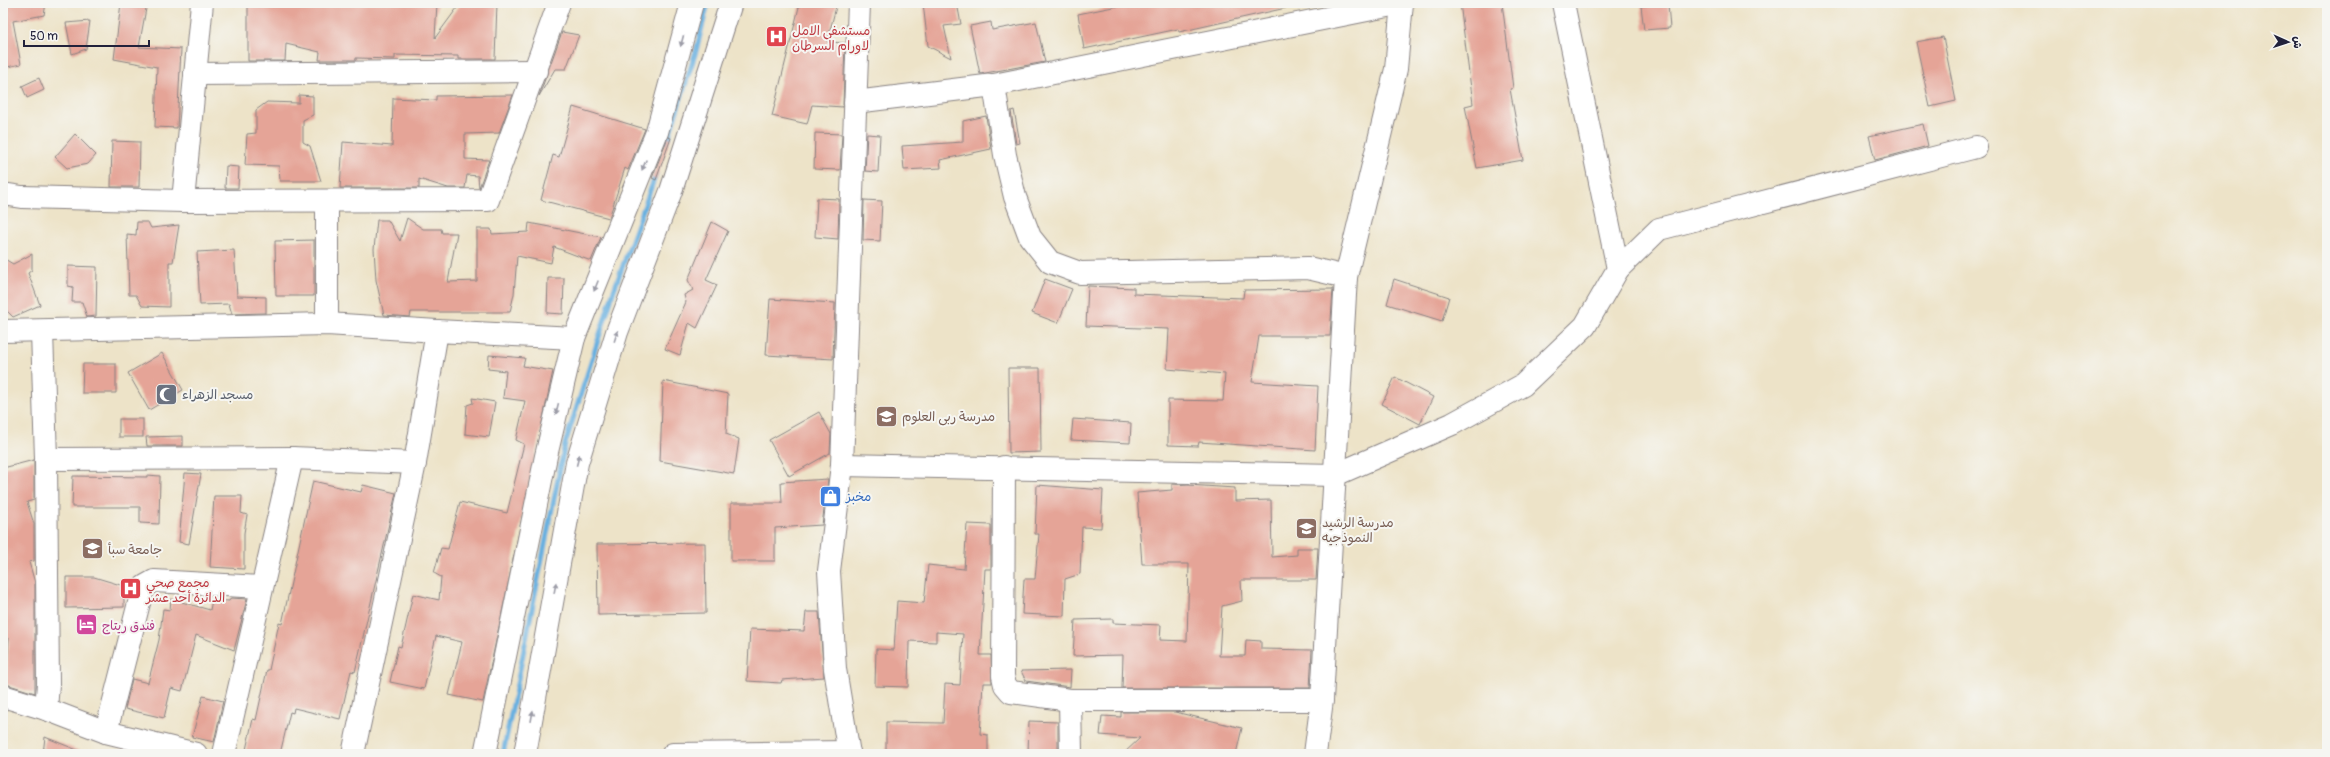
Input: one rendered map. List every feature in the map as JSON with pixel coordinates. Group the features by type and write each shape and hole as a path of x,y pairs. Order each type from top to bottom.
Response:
{"street":[{"path":"183,201 202,3"},
{"path":"3,194 22,197 183,201 326,202 488,200 536,71 559,3"},
{"path":"485,754 546,456 574,338 657,132 692,3"},
{"path":"525,754 577,463 618,332 671,191 731,3"},
{"path":"673,754 849,753 835,669 829,572 842,465 859,3"},
{"path":"855,102 994,84 1402,3 1396,69 1346,277 1322,700 1315,754"},
{"path":"1563,3 1618,268"},
{"path":"195,74 536,71"},
{"path":"994,84 1005,155 1015,197 1030,238 1050,262 1080,273 1308,268 1346,277"},
{"path":"842,465 1004,467 1335,475 1452,424 1523,384 1584,326 1618,268 1659,229 1976,147"},
{"path":"326,202 327,324"},
{"path":"3,331 327,324 574,338"},
{"path":"42,331 46,459 48,684 46,709"},
{"path":"353,754 415,463 437,331"},
{"path":"46,459 292,458 415,463"},
{"path":"224,754 292,458"},
{"path":"1004,467 1003,676 1005,685 1010,692 1070,700 1322,700"},
{"path":"106,732 141,595 145,586 154,581 262,587"},
{"path":"3,696 46,709 106,732 196,754"},
{"path":"1070,700 1071,754"}],"building":[{"path":"3,3 46,3 44,15 13,21 21,64 3,68"},
{"path":"121,3 147,3 139,47 181,49 177,128 155,127 157,67 114,59"},
{"path":"248,3 437,3 435,38 460,4 480,5 479,3 497,3 495,59 458,59 458,56 395,55 395,59 356,58 356,60 319,60 320,52 286,44 285,61 248,61"},
{"path":"800,3 837,3 827,42 845,43 843,107 812,105 807,124 772,116"},
{"path":"923,3 957,3 961,24 944,26 951,58 928,46"},
{"path":"1133,3 1285,3 1286,8 1179,32 1178,29 1084,49 1078,14"},
{"path":"1460,3 1502,3 1513,88 1510,89 1523,160 1477,168 1465,106 1473,104"},
{"path":"1668,4 1670,28 1644,30 1641,6"},
{"path":"90,21 86,49 72,54 66,23"},
{"path":"991,22 992,30 1036,22 1045,62 980,74 970,26"},
{"path":"562,32 579,35 566,69 555,69 539,96"},
{"path":"1943,37 1956,101 1930,107 1916,42"},
{"path":"39,78 44,90 27,98 22,86"},
{"path":"299,95 313,96 313,115 303,120 303,142 310,146 321,181 280,181 279,166 245,165 247,134 256,133 256,110 267,102 299,103"},
{"path":"513,95 499,133 465,134 465,159 489,160 479,188 478,176 467,175 465,188 448,188 419,179 419,188 340,188 343,142 392,146 393,98 436,100 436,96"},
{"path":"573,107 645,129 628,170 625,168 609,218 541,200 553,155 559,157"},
{"path":"1014,110 1020,143 1016,144 1011,111"},
{"path":"986,116 991,149 940,160 941,168 904,170 902,146 963,142 963,121"},
{"path":"1923,124 1928,146 1875,160 1869,136"},
{"path":"815,133 842,134 840,170 814,169"},
{"path":"75,134 96,155 88,164 67,168 55,157"},
{"path":"867,134 880,135 878,172 865,171"},
{"path":"668,137 671,138 656,180 652,178"},
{"path":"112,141 140,142 139,187 111,187"},
{"path":"226,166 239,167 238,188 225,188"},
{"path":"817,198 839,199 838,239 815,237"},
{"path":"864,200 882,201 880,241 863,240"},
{"path":"407,218 423,229 441,229 442,233 457,233 448,282 477,281 477,229 491,229 492,234 528,232 529,223 601,237 591,261 554,247 551,263 517,256 514,294 510,312 411,312 410,317 384,315 376,280 374,249 377,220 388,220 400,241"},
{"path":"137,222 148,222 151,228 179,225 173,262 169,262 169,307 142,306 136,295 129,295 127,234 136,235"},
{"path":"712,222 728,231 706,280 717,285 697,328 689,323 680,355 665,349 686,302 684,295 693,290 688,280"},
{"path":"314,240 314,296 276,296 275,241"},
{"path":"234,250 237,296 266,297 266,313 232,314 229,304 200,305 197,252"},
{"path":"32,254 32,270 28,273 40,305 13,317 3,307 3,258 13,264"},
{"path":"68,266 97,267 96,316 87,317 82,302 72,302 73,287 68,286"},
{"path":"548,278 564,278 563,314 547,313"},
{"path":"1045,279 1072,289 1058,323 1032,313"},
{"path":"1394,279 1449,297 1442,321 1387,304"},
{"path":"1088,286 1134,288 1134,294 1243,298 1244,290 1333,289 1330,336 1259,336 1252,382 1318,386 1315,450 1199,442 1198,446 1168,445 1168,400 1223,401 1225,374 1167,369 1169,329 1086,326"},
{"path":"770,299 835,303 833,359 766,355"},
{"path":"162,353 183,390 149,410 128,373"},
{"path":"489,355 525,358 523,366 553,371 483,702 449,695 462,642 436,636 424,689 390,682 398,646 401,647 413,594 439,600 441,577 434,573 441,548 448,549 460,502 507,513 524,444 516,440 525,401 503,398 506,371 488,369"},
{"path":"83,364 116,364 116,393 82,393"},
{"path":"1008,368 1040,368 1041,452 1009,453"},
{"path":"1395,377 1433,397 1420,424 1382,404"},
{"path":"663,381 728,394 726,434 739,439 734,474 660,461"},
{"path":"472,398 495,402 489,437 465,434 467,405 473,403"},
{"path":"819,412 831,434 830,453 789,476 769,440"},
{"path":"119,419 143,419 143,437 119,437"},
{"path":"1073,419 1131,423 1130,443 1071,440"},
{"path":"183,436 183,446 147,446 146,437"},
{"path":"34,460 34,500 27,502 34,524 34,561 29,562 35,583 35,693 6,684 9,638 3,641 3,468"},
{"path":"185,473 201,474 189,544 179,542"},
{"path":"147,475 160,476 159,524 140,523 140,507 72,507 73,476 147,477"},
{"path":"828,479 822,525 775,528 775,561 731,561 731,503 782,503 781,482"},
{"path":"313,481 361,492 363,485 396,493 355,672 351,671 340,719 294,708 293,713 290,712 280,754 245,754 253,719 256,720 267,670 269,670 279,623 282,624"},
{"path":"1172,484 1235,488 1235,501 1271,500 1272,557 1297,555 1297,548 1318,548 1316,580 1241,580 1242,601 1222,606 1219,656 1245,656 1246,640 1261,641 1261,649 1312,650 1310,688 1122,688 1123,655 1073,656 1075,620 1113,619 1113,623 1161,625 1160,640 1187,641 1189,564 1142,564 1137,493 1172,490"},
{"path":"1037,485 1103,490 1101,528 1082,527 1080,574 1065,579 1064,616 1022,614 1024,579 1035,579 1039,534 1035,534"},
{"path":"214,496 242,496 241,513 247,515 244,533 244,569 210,567"},
{"path":"967,524 991,525 991,569 985,569 980,655 991,655 992,683 983,683 980,734 988,735 988,754 886,754 886,722 943,723 945,684 960,685 963,634 936,632 936,642 909,641 908,687 875,686 876,649 894,650 897,601 924,603 928,565 964,569"},
{"path":"705,543 706,613 598,615 597,544"},
{"path":"66,577 94,577 124,586 124,607 66,608"},
{"path":"231,598 247,599 234,650 196,635 182,691 171,688 164,718 125,709 132,679 148,683 159,640 163,609 170,610 171,599 210,610 212,600 229,601"},
{"path":"806,612 819,612 824,677 782,680 781,683 747,681 750,629 804,631"},
{"path":"1071,670 1070,687 1026,681 1021,671"},
{"path":"203,696 223,701 214,742 192,737"},
{"path":"1121,712 1175,712 1242,728 1236,754 1123,754 1140,738 1100,735 1102,716 1121,717"},
{"path":"1029,721 1058,722 1058,754 1028,754"},
{"path":"45,737 87,754 43,754"}],"waterway":[{"path":"667,142 696,51 708,3"},
{"path":"503,754 565,444 613,293 656,174"}],"place":[{"name":"مستشفى الامل لاورام السرطان","path":"777,37"},
{"name":"مسجد الزهراء","path":"166,394"},
{"name":"مدرسة ربى العلوم","path":"887,416"},
{"name":"مخبز","path":"831,496"},
{"name":"مدرسة الرشيد النموذجيه","path":"1307,529"},
{"name":"جامعة سبأ","path":"92,549"},
{"name":"مجمع صحي الدائرة أحد عشر","path":"131,589"},
{"name":"فندق ريتاج","path":"87,625"}]}
